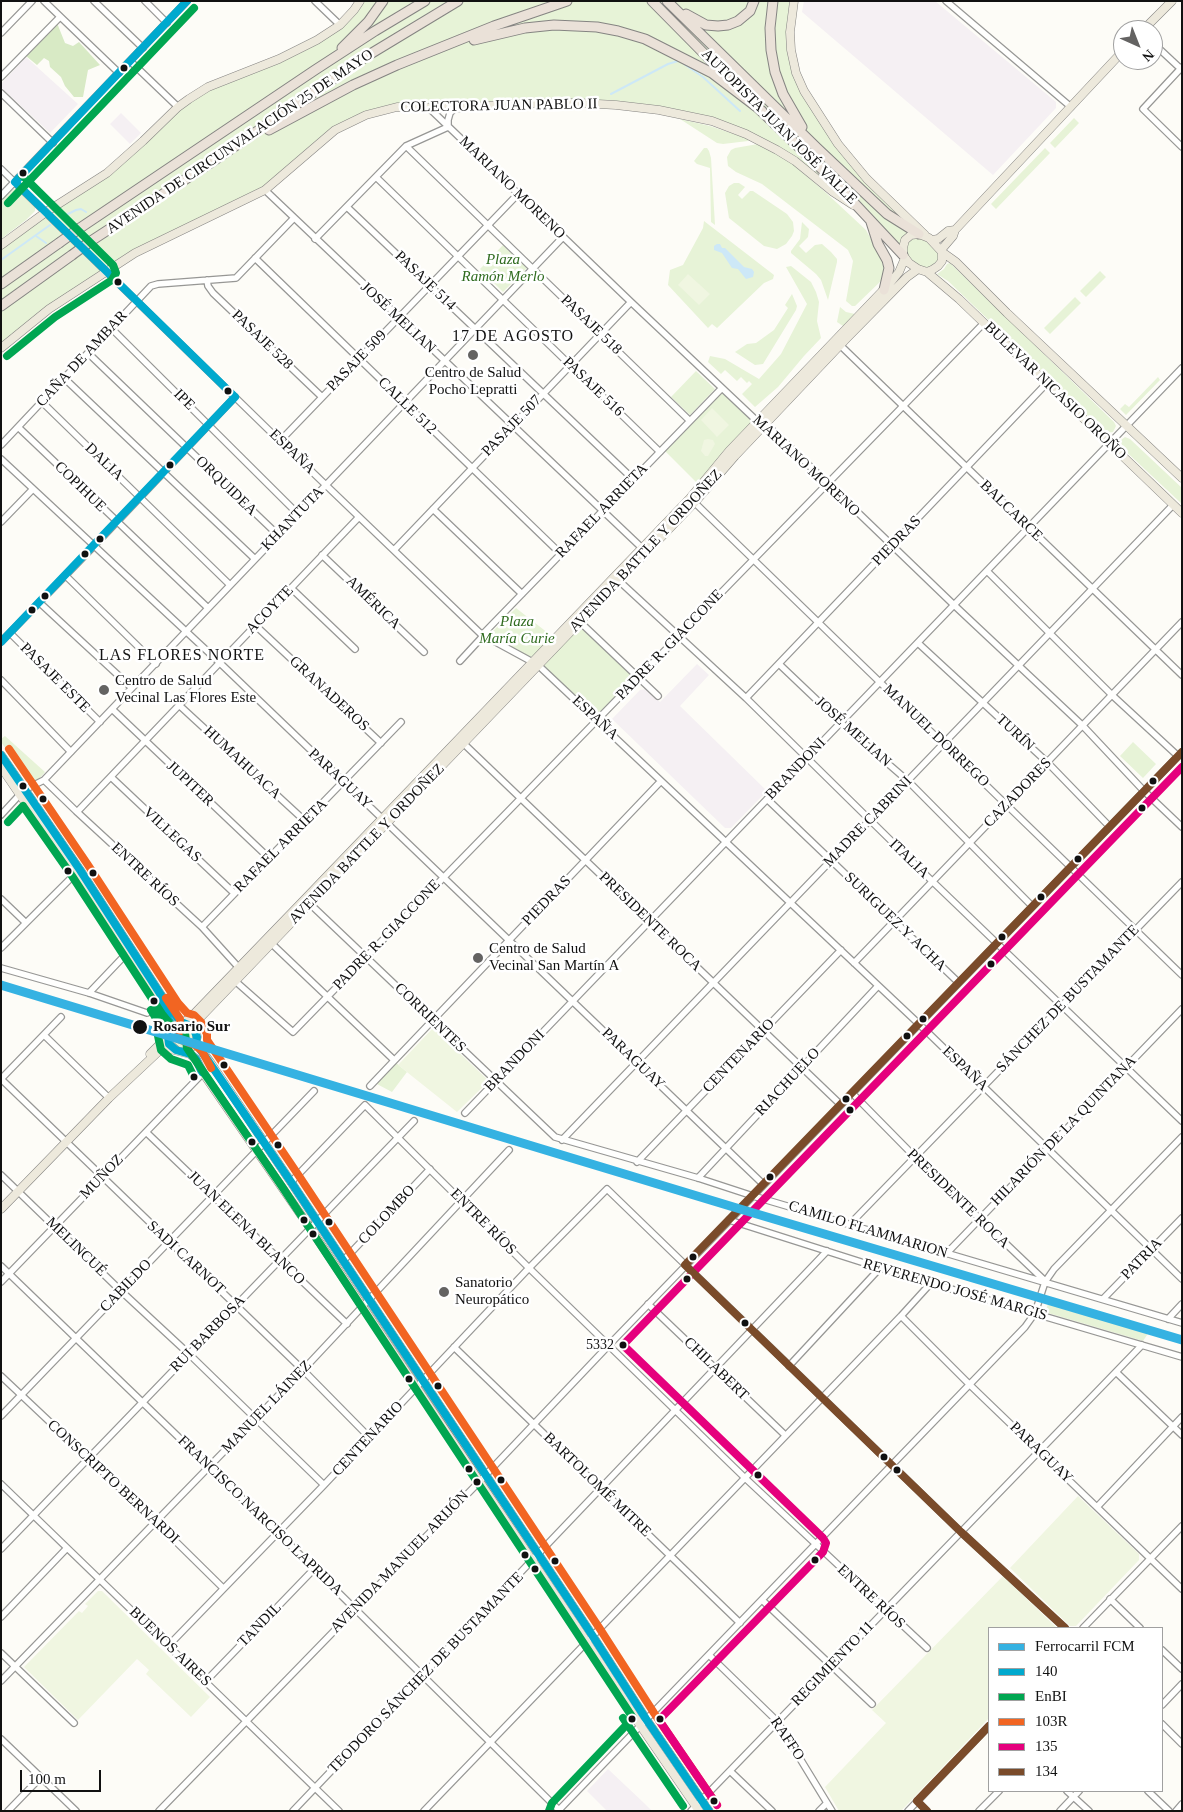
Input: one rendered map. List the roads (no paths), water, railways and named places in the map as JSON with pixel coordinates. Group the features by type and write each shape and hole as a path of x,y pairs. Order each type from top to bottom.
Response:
{"highway":[{"path":"315,70 368,22 383,1"},
{"name":"AVENIDA DE CIRCUNVALACIÓN 25 DE MAYO","path":"1,284 80,228 315,70 425,1"},
{"name":"AVENIDA DE CIRCUNVALACIÓN 25 DE MAYO","path":"2,305 91,241 212,162 367,56 458,1"},
{"path":"212,162 328,97 371,77 494,26 567,1"},
{"name":"AUTOPISTA JUAN JOSÉ VALLE","path":"652,1 862,210 904,257"},
{"path":"668,1 697,21 706,25 718,26 738,21 750,11 754,1"},
{"name":"AUTOPISTA JUAN JOSÉ VALLE","path":"668,1 887,214 922,234"},
{"path":"773,1 770,28 775,72 782,94 796,119 817,148"},
{"path":"429,53 524,28 554,25 597,27 644,39 673,52 720,78 762,111"},
{"path":"870,220 889,268 884,290"}],"main road":[{"path":"1,245 46,212 117,165 178,107 208,87 295,52 317,40 340,24 360,1"},
{"path":"794,1 790,32 791,50 796,73 807,96 838,144 867,179 922,234 932,240 942,251"},
{"path":"1154,20 1172,1"},
{"path":"922,234 911,235 902,248 904,257 918,269 927,272 938,266 942,261 942,251 955,230 1113,62"},
{"name":"COLECTORA JUAN PABLO II","path":"1,348 49,309 134,253 265,190 335,130 374,113 397,107 455,108 532,103 616,105 659,110 712,121 746,134 777,150 833,192 862,210"},
{"path":"932,240 938,239 948,231 955,230"},
{"name":"BULEVAR NICASIO OROÑO","path":"942,251 956,262 1007,313 1182,478"},
{"name":"AVENIDA BATTLE Y ORDOÑEZ","path":"536,664 580,622 642,548 692,500 729,450 884,290 898,272 904,257"},
{"name":"AVENIDA BATTLE Y ORDOÑEZ","path":"196,1032 195,1025 199,1018 241,970 907,277 918,269"},
{"name":"BULEVAR NICASIO OROÑO","path":"927,272 959,298 1182,514"},
{"path":"1,755 22,793"},
{"path":"1,767 22,793 77,872 129,952 170,1022 169,1044 179,1051 192,1048 196,1043"},
{"name":"AVENIDA BATTLE Y ORDOÑEZ","path":"241,970 272,943 307,901"},
{"path":"129,952 182,1022"},
{"name":"AVENIDA BATTLE Y ORDOÑEZ","path":"182,1022 233,979"},
{"path":"1,1209 134,1072 175,1024 182,1022 189,1024 196,1032 196,1043 291,1182 485,1475 535,1559"},
{"path":"134,1072 158,1052 166,1048 190,1054 196,1059 203,1073 310,1228 479,1482 535,1559 709,1811"},
{"path":"589,1638 640,1725 695,1809"}],"street":[{"path":"1,33 32,1"},
{"path":"44,1 119,73"},
{"path":"94,1 143,48"},
{"path":"145,1 167,23"},
{"path":"1,196 187,1"},
{"path":"315,1 340,24"},
{"path":"946,1 1071,108"},
{"path":"1,77 60,17"},
{"path":"1163,52 1181,68 1143,109 1182,147"},
{"path":"130,61 178,107"},
{"path":"1,93 53,143"},
{"name":"MARIANO MORENO","path":"428,107 562,237 757,421 766,424 954,606 1083,726 1144,791 1182,827"},
{"path":"314,239 406,146 448,127 450,113 455,108"},
{"name":"PASAJE 518","path":"406,146 690,421"},
{"name":"ESPAÑA","path":"1,169 280,441 484,635 536,664 597,720 919,1024 1182,1279"},
{"name":"PASAJE 516","path":"376,177 660,452"},
{"name":"JOSÉ MELIAN","path":"265,190 314,239 642,548"},
{"name":"PASAJE 509","path":"280,441 518,194"},
{"name":"PASAJE 514","path":"347,206 633,480"},
{"name":"CAÑA DE AMBAR","path":"1,445 154,284 236,278 293,219"},
{"name":"KHANTUTA","path":"22,793 44,780 562,237"},
{"name":"CALLE 512","path":"255,258 561,554"},
{"name":"PASAJE 528","path":"207,280 208,286 213,293 322,398"},
{"name":"PASAJE 507","path":"394,550 631,302"},
{"name":"PADRE R. GIACCONE","path":"233,979 293,1032 984,323"},
{"name":"IPE","path":"111,328 298,514"},
{"name":"BALCARCE","path":"841,346 1182,675"},
{"name":"ORQUIDEA","path":"88,353 278,535"},
{"name":"BRANDONI","path":"465,1113 1181,371"},
{"path":"64,378 255,558"},
{"name":"PIEDRAS","path":"746,698 1047,383"},
{"name":"RAFAEL ARRIETA","path":"460,661 522,594 722,388"},
{"path":"1,642 235,397"},
{"name":"DALIA","path":"42,402 230,585"},
{"name":"COPIHUE","path":"18,427 208,608"},
{"name":"PARAGUAY","path":"1,459 32,490 220,663 763,1184"},
{"path":"1,522 32,490"},
{"name":"MANUEL DORREGO","path":"692,500 1182,975"},
{"name":"MADRE CABRINI","path":"562,1140 1173,505"},
{"path":"433,509 522,594"},
{"name":"ACOYTE","path":"77,812 359,517"},
{"name":"AMÉRICA","path":"322,555 424,652"},
{"path":"987,571 1112,696 1180,754"},
{"path":"66,576 156,664"},
{"name":"ITALIA","path":"617,579 746,698 932,882 1182,1122"},
{"path":"291,588 355,649"},
{"path":"40,603 132,688"},
{"path":"580,622 658,696"},
{"name":"CAZADORES","path":"854,963 1182,622"},
{"name":"GRANADEROS","path":"255,626 381,743"},
{"name":"PASAJE ESTE","path":"10,633 100,722"},
{"name":"TURÍN","path":"918,643 1047,762 1109,826"},
{"name":"JOSÉ MELIAN","path":"780,664 840,723 908,781 1032,906"},
{"path":"1,680 71,752"},
{"name":"HUMAHUACA","path":"179,706 305,821"},
{"name":"JUPITER","path":"112,709 269,858"},
{"name":"RAFAEL ARRIETA","path":"202,927 401,722"},
{"name":"PRESIDENTE ROCA","path":"461,741 841,1105"},
{"name":"AVENIDA MANUEL ARIJÓN","path":"159,1811 479,1482 996,942 1180,754"},
{"name":"VILLEGAS","path":"111,777 234,893"},
{"name":"ENTRE RÍOS","path":"44,780 202,927 241,970"},
{"name":"PIEDRAS","path":"370,1086 662,781"},
{"path":"1,814 22,793"},
{"name":"SURIGUEZ Y ACHA","path":"767,799 958,982"},
{"path":"1,802 8,808"},
{"path":"1,948 77,872"},
{"name":"SÁNCHEZ DE BUSTAMANTE","path":"850,1224 1182,882"},
{"path":"1,899 26,923"},
{"name":"CORRIENTES","path":"307,901 555,1137"},
{"path":"272,943 394,1060"},
{"name":"CENTENARIO","path":"637,1162 841,950"},
{"path":"89,994 129,952"},
{"path":"1,968 148,1013 160,1006"},
{"name":"RIACHUELO","path":"698,1178 878,986"},
{"name":"HILARIÓN DE LA QUINTANA","path":"946,1254 1182,1009"},
{"path":"1,1080 62,1017"},
{"path":"44,1035 109,1098"},
{"name":"MUÑOZ","path":"1,1282 203,1073"},
{"name":"SADI CARNOT","path":"1,1080 236,1305 370,1437"},
{"name":"CABILDO","path":"1,1416 314,1091"},
{"name":"PRESIDENTE ROCA","path":"852,1093 914,1157 1045,1282"},
{"name":"ENTRE RÍOS","path":"291,1182 365,1105 744,1477 926,1648"},
{"name":"RUI BARBOSA","path":"1,1549 414,1121"},
{"name":"JUAN ELENA BLANCO","path":"146,1132 347,1324"},
{"name":"CAMILO FLAMMARION","path":"555,1137 1182,1323"},
{"path":"559,1810 1025,1327 1035,1313 1045,1282 1054,1269 1182,1137"},
{"name":"MANUEL LÁINEZ","path":"1,1681 303,1370 509,1150"},
{"name":"COLOMBO","path":"343,1261 430,1169"},
{"name":"MELINCUÉ","path":"1,1175 121,1291 190,1354 324,1485"},
{"name":"CENTENARIO","path":"168,1645 278,1533 607,1188 686,1265"},
{"name":"PATRIA","path":"1103,1299 1182,1218"},
{"name":"REVERENDO JOSÉ MARGIS","path":"728,1220 880,1268 1182,1357"},
{"name":"TEODORO SÁNCHEZ DE BUSTAMANTE","path":"293,1811 827,1251"},
{"path":"686,1265 892,1466 1064,1627"},
{"name":"FRANCISCO NARCISO LAPRIDA","path":"1,1266 278,1533 559,1810"},
{"path":"789,1366 880,1268"},
{"path":"424,1811 931,1283"},
{"name":"CHILABERT","path":"648,1304 785,1435"},
{"path":"1168,1319 1182,1304"},
{"name":"PARAGUAY","path":"901,1316 970,1385 1182,1588"},
{"name":"REGIMIENTO 11","path":"695,1809 777,1721 1142,1345"},
{"name":"BARTOLOMÉ MITRE","path":"454,1347 740,1623"},
{"path":"1116,1373 1182,1435"},
{"name":"CONSCRIPTO BERNARDI","path":"1,1376 223,1588"},
{"path":"1097,1507 1182,1417"},
{"name":"BUENOS AIRES","path":"1,1484 339,1811"},
{"path":"1084,1627 1182,1526"},
{"path":"1,1617 67,1548"},
{"name":"TANDIL","path":"206,1681 314,1569"},
{"path":"762,1600 872,1704"},
{"path":"1110,1600 1139,1627"},
{"path":"1163,1651 1182,1669"},
{"path":"1,1653 74,1723"},
{"name":"RAFFO","path":"709,1655 777,1721 832,1811"},
{"path":"1163,1704 1182,1684"},
{"path":"1163,1725 1182,1744"},
{"path":"908,1811 988,1727"},
{"path":"1,1738 76,1811"},
{"path":"1,1749 7,1744"},
{"path":"730,1771 772,1811"},
{"path":"8,1811 41,1777"},
{"path":"979,1811 997,1792"},
{"path":"1067,1792 1089,1811"},
{"path":"1060,1811 1078,1792"},
{"path":"1149,1792 1169,1811"},
{"path":"917,1801 927,1811"},
{"path":"819,1811 827,1803"},
{"path":"1176,1811 1182,1804"}],"water":[{"path":"717,244 725,248 744,267 752,269 754,272 753,277 746,279 738,269 732,268 722,253 714,250 714,246"}],"waterway":[{"path":"611,94 668,64 678,61"},
{"path":"684,64 703,77 740,111"},
{"path":"64,216 81,209 86,212"},
{"path":"1,260 50,225"},
{"path":"36,236 46,243"}],"rail line":[{"name":"FCM","path":"1,985 740,1209 1182,1340"}],"place":[{"name":"Centro de Salud Pocho Lepratti","path":"473,355"},
{"name":"Centro de Salud Vecinal Las Flores Este","path":"104,690"},
{"name":"Centro de Salud Vecinal San Martín A","path":"478,958"},
{"name":"Rosario Sur","path":"140,1027"},
{"name":"Sanatorio Neuropático","path":"444,1292"},
{"name":"5332","path":"623,1345"}],"district":[{"name":"17 DE AGOSTO","path":"513,337"},
{"name":"LAS FLORES NORTE","path":"182,656"}],"park label":[{"name":"Plaza Ramón Merlo","path":"503,268"},
{"name":"Plaza María Curie","path":"517,630"}]}
